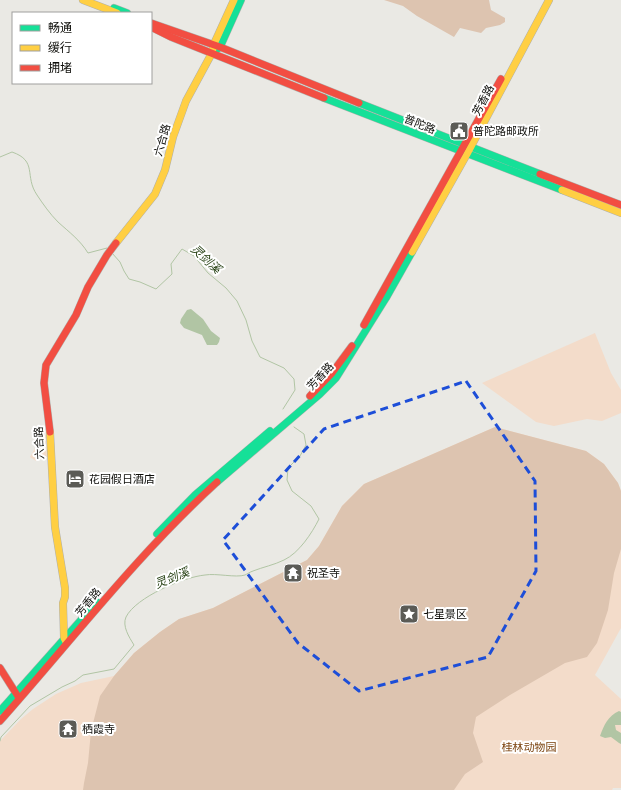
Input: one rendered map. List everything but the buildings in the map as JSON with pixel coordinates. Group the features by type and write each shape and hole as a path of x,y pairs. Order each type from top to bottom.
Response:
{"main road":[{"path":"83,0 114,12"},
{"path":"93,0 124,12"},
{"path":"217,46 234,0"},
{"path":"212,53 241,0"},
{"name":"芳香路","path":"18,697 167,523 195,495 316,390 332,373 351,347 464,153 544,0"},
{"name":"芳香路","path":"467,145 549,0"},
{"name":"普陀路","path":"152,22 217,46 621,205"},
{"name":"普陀路","path":"152,28 163,34 464,153 621,213"},
{"name":"六合路","path":"65,641 63,603 65,588 55,527 50,427 44,374 46,365 76,315 88,287 107,255 129,225 155,194 165,170 173,137 186,102 212,53"},
{"path":"0,668 18,697"},
{"path":"0,711 18,697"},
{"path":"0,721 18,697"}],"highlighted area":[{"path":"466,381 535,481 536,571 488,657 359,691 298,643 223,540 324,429"}],"green space":[{"path":"595,333 611,373 621,390 621,413 602,421 587,419 554,426 536,422 482,383"},
{"name":"七星景区","path":"495,427 586,451 604,464 618,483 621,491 621,628 595,675 621,699 621,788 613,788 612,790 0,790 0,741 33,709 56,694 81,683 114,676 134,653 179,619 213,608 307,560 319,546 342,506 364,484"},
{"path":"43,434 46,435 47,457 40,454 36,461 30,457"}],"shaded area":[{"path":"384,0 489,0 491,10 505,18 505,22 500,25 486,28 481,33 460,28 454,37 417,16 403,6"},
{"path":"191,309 203,319 211,331 220,338 217,345 207,345 202,335 184,328 180,323 187,310"},
{"name":"七星景区","path":"495,427 586,451 604,464 618,483 621,491 621,549 614,573 608,610 597,643 587,657 565,663 476,717 473,733 483,762 465,774 454,790 83,790 88,763 91,731 100,696 114,676 134,653 179,619 213,608 307,560 319,546 342,506 364,484"},
{"path":"619,711 621,712 621,725 615,725 616,730 621,733 621,744 611,737 605,738 600,736 607,721 612,715"}],"waterway":[{"name":"灵剑溪","path":"0,157 12,152 25,160 28,165 33,188 39,198 55,219 78,240 88,253 108,249"},
{"name":"灵剑溪","path":"112,253 120,262 129,279 156,289 172,274 171,264 182,249 194,256 208,273 226,288 237,301 246,320 252,341 260,357 284,368 294,379 295,390 283,409"},
{"name":"灵剑溪","path":"0,741 1,737 30,706 83,675 114,669 134,645 125,628 126,617 131,610 150,595 173,584 196,577 210,575 245,575 252,571 284,560 300,548 319,519 311,506 292,491 287,480 288,468 300,456 306,445 304,434 294,427"}],"traffic: fast":[{"path":"215,51 220,47 241,0"},
{"path":"114,8 124,12"},
{"path":"324,98 562,190"},
{"path":"359,103 540,174"},
{"path":"217,482 320,394 336,378 386,298 412,252"},
{"path":"157,534 195,495 270,431"},
{"path":"0,711 97,602"}],"traffic: slow":[{"path":"83,0 114,12"},
{"path":"116,243 155,194 165,170 173,137 186,101 212,53 214,44 234,0"},
{"path":"412,252 467,154 549,0"},
{"path":"562,190 621,213"},
{"path":"50,432 55,527 65,588 63,603 64,638 66,642"}],"traffic: jam":[{"path":"152,23 220,47 359,103"},
{"path":"152,28 171,37 324,98"},
{"path":"364,325 501,79"},
{"path":"540,174 621,205"},
{"path":"50,432 44,383 46,365 76,315 88,287 116,243"},
{"path":"310,396 332,373 352,346"},
{"path":"0,721 132,568 217,482"},
{"path":"0,668 19,698"}],"place":[{"name":"普陀路邮政所","path":"459,131"},
{"name":"花园假日酒店","path":"75,479"},
{"name":"祝圣寺","path":"293,573"},
{"name":"七星景区","path":"409,614"},
{"name":"栖霞寺","path":"68,729"}],"park label":[{"name":"桂林动物园","path":"529,747"}]}
